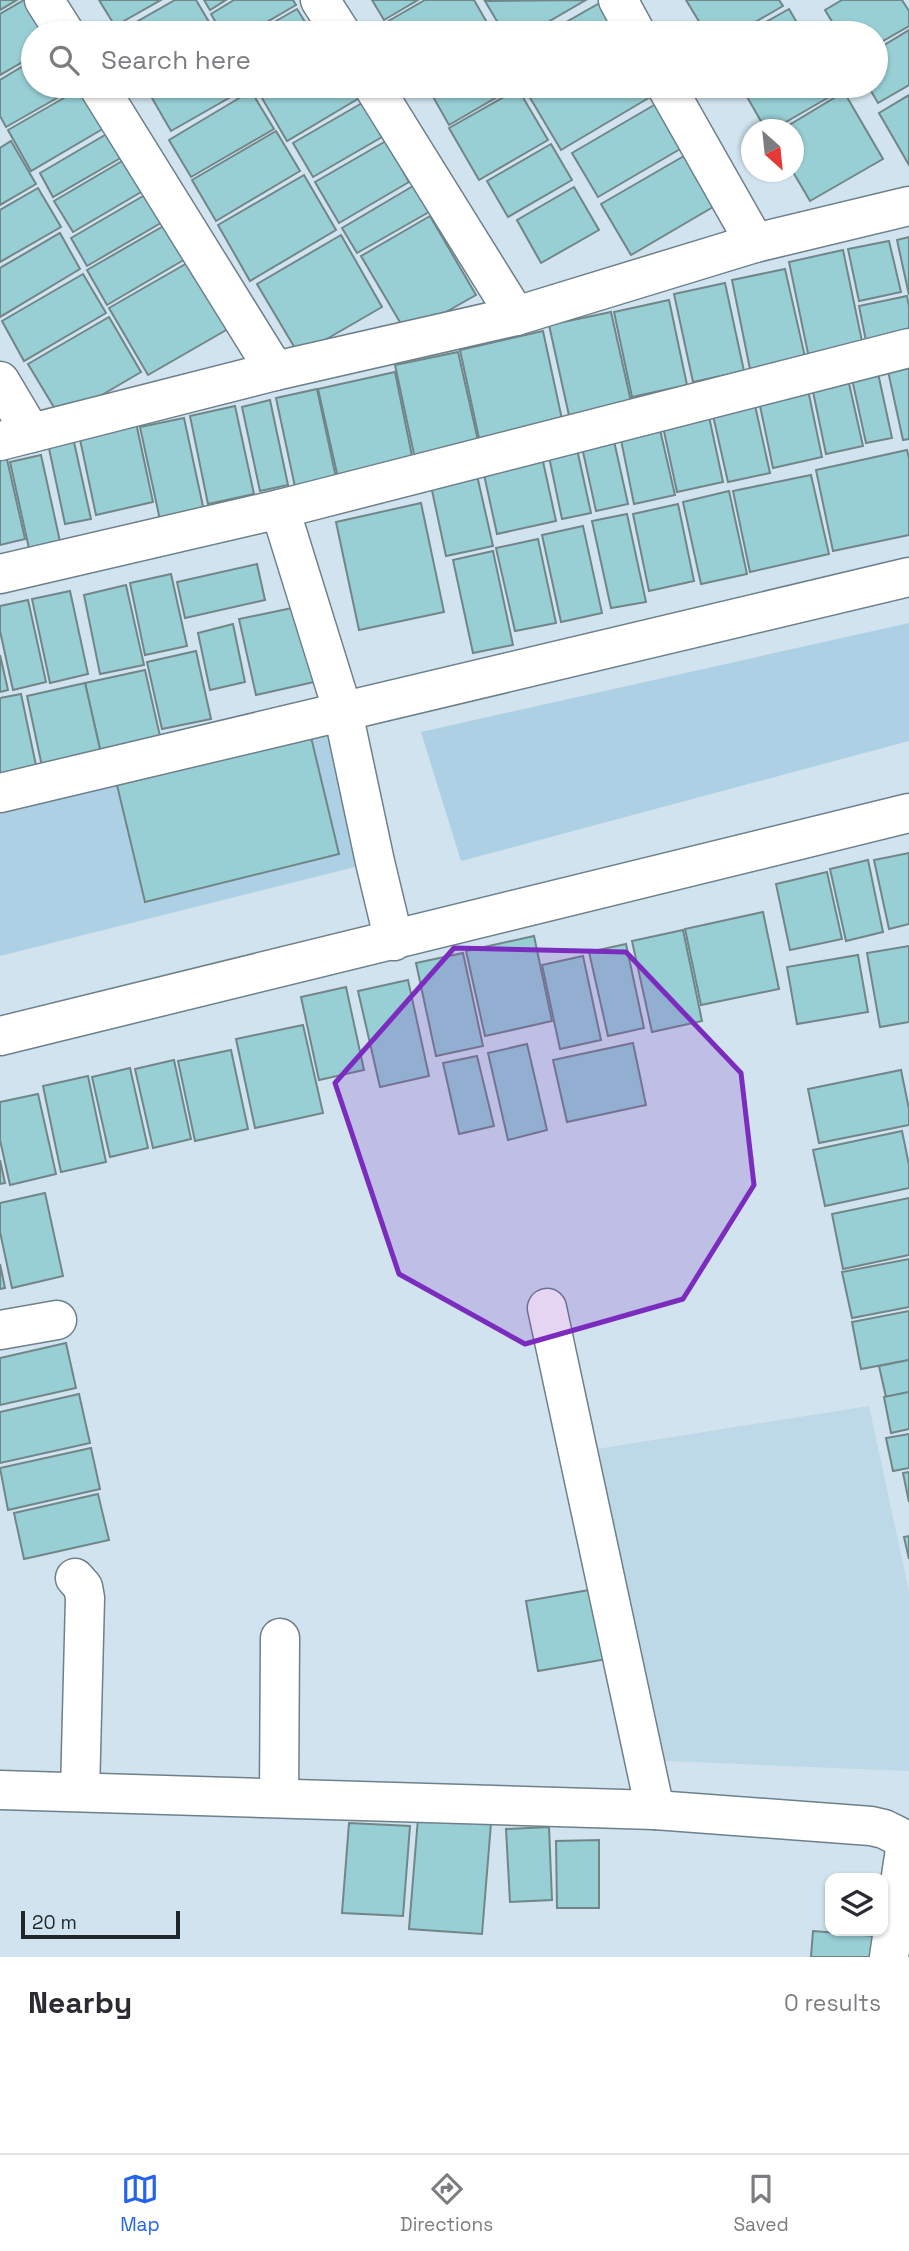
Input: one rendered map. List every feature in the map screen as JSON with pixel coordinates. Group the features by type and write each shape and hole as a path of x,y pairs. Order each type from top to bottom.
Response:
{"street":[{"path":"44,0 57,21"},
{"path":"320,0 333,21"},
{"path":"618,0 629,21"},
{"path":"105,98 275,371"},
{"path":"380,98 516,316"},
{"path":"673,98 755,243"},
{"path":"0,382 15,437 275,371 516,316 755,243 909,206"},
{"path":"0,574 280,509 909,348"},
{"path":"280,509 343,712 394,941"},
{"path":"0,793 909,577"},
{"path":"0,1036 909,813"},
{"path":"547,1308 655,1810"},
{"path":"0,1330 57,1320"},
{"path":"75,1578 83,1587 85,1598 80,1793"},
{"path":"279,1798 280,1638"},
{"path":"0,1790 655,1810 871,1826 900,1837 905,1849 896,1949"}],"highlighted area":[{"path":"454,948 626,952 741,1073 754,1185 683,1299 525,1344 399,1274 335,1083"}],"shaded area":[{"path":"909,623 909,741 461,861 421,732"},
{"path":"343,712 375,862 0,956 0,793"},
{"path":"869,1406 909,1592 909,1771 644,1760 578,1452"}],"building":[{"path":"0,0 17,0 0,10"},
{"path":"24,0 29,0 41,21 21,21 21,63 0,75 0,14"},
{"path":"99,0 161,0 124,21 112,21"},
{"path":"175,0 196,0 208,21 138,21"},
{"path":"204,0 226,0 210,10"},
{"path":"234,0 293,0 296,5 269,21 215,21 211,14"},
{"path":"372,0 418,0 384,20"},
{"path":"425,0 474,0 486,21 388,21"},
{"path":"586,0 550,21 497,21 485,1"},
{"path":"605,0 618,21 568,21"},
{"path":"686,0 779,0 783,6 757,21 699,21"},
{"path":"842,0 902,0 909,11 909,26 888,38 888,21 832,21 825,10"},
{"path":"297,9 304,21 276,21"},
{"path":"789,9 796,21 768,21"},
{"path":"909,30 909,85 888,97 888,43"},
{"path":"21,67 21,98 57,98 6,127 0,116 0,80"},
{"path":"909,95 909,165 879,113"},
{"path":"64,98 89,98 106,127 31,171 8,130"},
{"path":"152,98 229,98 171,131"},
{"path":"239,98 255,98 274,129 191,177 169,140"},
{"path":"262,98 359,98 287,141"},
{"path":"434,98 495,98 449,125"},
{"path":"502,98 523,98 548,140 479,180 449,128"},
{"path":"530,98 649,98 561,150"},
{"path":"748,98 827,98 791,119 760,119"},
{"path":"834,98 847,98 883,159 810,201 799,182 804,182 804,119 799,119"},
{"path":"661,101 687,145 598,197 572,153"},
{"path":"362,103 382,137 313,177 293,143"},
{"path":"276,131 300,171 216,221 192,180"},
{"path":"110,132 124,156 53,197 40,173"},
{"path":"11,141 36,184 0,205 0,148"},
{"path":"386,141 409,182 339,223 315,182"},
{"path":"551,144 572,180 508,217 487,181"},
{"path":"696,149 725,200 631,255 601,204"},
{"path":"129,157 148,188 73,232 54,201"},
{"path":"304,175 336,230 250,281 218,225"},
{"path":"413,186 429,212 357,253 342,228"},
{"path":"574,187 599,230 541,263 517,220"},
{"path":"38,188 61,227 0,262 0,210"},
{"path":"150,192 166,220 87,266 71,238"},
{"path":"430,216 476,295 407,334 361,256"},
{"path":"167,224 187,258 107,305 87,270"},
{"path":"60,233 80,269 0,317 0,268"},
{"path":"341,235 382,307 299,355 257,284"},
{"path":"909,237 909,295 897,240"},
{"path":"889,241 901,292 859,301 848,249"},
{"path":"843,250 863,346 809,358 789,262"},
{"path":"189,262 228,329 148,375 109,308"},
{"path":"785,269 805,357 750,369 732,280"},
{"path":"83,274 106,313 24,361 2,321"},
{"path":"725,283 744,371 693,382 674,294"},
{"path":"907,296 909,332 866,341 859,306"},
{"path":"669,300 687,385 632,397 614,312"},
{"path":"611,312 634,415 572,429 549,325"},
{"path":"109,317 141,372 61,419 28,364"},
{"path":"543,331 563,424 480,443 460,350"},
{"path":"458,352 479,445 415,459 395,365"},
{"path":"909,366 909,439 903,440 888,371"},
{"path":"395,372 413,461 338,478 318,389"},
{"path":"878,373 892,438 866,443 852,379"},
{"path":"848,379 863,446 826,454 812,387"},
{"path":"317,389 338,487 297,496 276,398"},
{"path":"808,390 822,457 773,468 759,401"},
{"path":"270,400 288,485 260,491 242,407"},
{"path":"754,401 770,473 728,482 712,411"},
{"path":"235,406 254,494 208,504 190,416"},
{"path":"708,412 723,482 677,492 662,422"},
{"path":"135,418 153,502 96,515 78,430"},
{"path":"184,418 204,511 160,520 140,427"},
{"path":"658,421 675,495 634,504 619,430"},
{"path":"612,432 628,504 596,511 580,438"},
{"path":"72,433 91,519 65,524 47,439"},
{"path":"575,440 591,513 562,519 547,447"},
{"path":"4,446 25,539 0,545 0,447"},
{"path":"907,450 909,535 833,551 816,470"},
{"path":"41,455 61,546 30,553 10,462"},
{"path":"542,457 556,521 497,534 483,470"},
{"path":"476,471 493,546 446,556 430,481"},
{"path":"811,475 829,554 750,572 733,491"},
{"path":"729,491 747,574 701,584 683,502"},
{"path":"421,503 444,612 359,630 336,522"},
{"path":"678,504 694,581 649,591 633,514"},
{"path":"627,514 646,602 611,608 592,521"},
{"path":"583,526 602,613 561,622 542,535"},
{"path":"538,539 556,623 515,631 496,548"},
{"path":"493,551 513,645 473,653 453,560"},
{"path":"257,564 265,600 185,618 177,582"},
{"path":"171,574 187,646 145,655 130,583"},
{"path":"126,585 144,665 100,674 84,595"},
{"path":"70,591 88,674 50,683 32,599"},
{"path":"28,600 46,682 13,690 0,631 0,606"},
{"path":"297,607 314,682 256,695 239,619"},
{"path":"233,624 245,682 210,690 198,633"},
{"path":"196,651 211,719 162,729 147,662"},
{"path":"0,655 8,690 0,692"},
{"path":"145,670 162,745 102,758 85,683"},
{"path":"85,683 102,758 43,771 27,696"},
{"path":"21,694 38,775 0,783 0,698"},
{"path":"311,737 339,854 145,902 117,785"},
{"path":"909,853 909,924 889,929 874,860"},
{"path":"868,860 883,932 846,941 830,869"},
{"path":"827,872 842,939 790,950 776,884"},
{"path":"763,912 779,989 701,1005 685,929"},
{"path":"683,930 702,1021 652,1032 632,941"},
{"path":"534,936 552,1021 485,1036 466,951"},
{"path":"626,944 644,1028 608,1036 589,952"},
{"path":"909,946 909,1022 880,1027 867,953"},
{"path":"463,953 483,1046 436,1056 416,963"},
{"path":"858,955 868,1012 797,1024 787,967"},
{"path":"583,956 601,1040 560,1049 542,965"},
{"path":"408,980 429,1076 380,1087 358,991"},
{"path":"346,987 364,1070 319,1080 301,997"},
{"path":"303,1025 323,1113 255,1128 236,1039"},
{"path":"633,1043 646,1105 567,1122 553,1060"},
{"path":"527,1044 547,1130 508,1140 488,1053"},
{"path":"231,1050 248,1129 195,1141 178,1061"},
{"path":"477,1056 494,1126 459,1134 443,1063"},
{"path":"174,1060 191,1139 153,1148 135,1069"},
{"path":"130,1068 148,1148 110,1157 92,1077"},
{"path":"901,1070 909,1109 909,1125 819,1143 808,1089"},
{"path":"88,1076 106,1162 61,1172 43,1086"},
{"path":"38,1094 56,1174 10,1185 0,1140 0,1102"},
{"path":"902,1131 909,1165 909,1188 825,1206 813,1150"},
{"path":"0,1160 5,1183 0,1184"},
{"path":"45,1193 63,1276 12,1288 0,1232 0,1203"},
{"path":"909,1198 909,1255 843,1269 832,1214"},
{"path":"909,1259 909,1307 852,1318 842,1272"},
{"path":"0,1264 5,1288 0,1289"},
{"path":"909,1311 909,1360 861,1369 852,1322"},
{"path":"66,1343 76,1388 0,1405 0,1358"},
{"path":"909,1360 909,1392 886,1397 879,1366"},
{"path":"909,1392 909,1429 891,1433 884,1397"},
{"path":"79,1394 90,1443 0,1463 0,1412"},
{"path":"909,1434 909,1468 893,1471 886,1438"},
{"path":"91,1448 100,1489 8,1510 0,1468"},
{"path":"909,1472 909,1502 903,1473"},
{"path":"98,1494 109,1540 24,1559 14,1513"},
{"path":"909,1536 909,1559 904,1537"},
{"path":"595,1589 607,1659 538,1671 526,1601"},
{"path":"418,1818 491,1823 482,1934 409,1929"},
{"path":"349,1823 410,1826 403,1916 342,1913"},
{"path":"549,1827 552,1900 510,1902 506,1829"},
{"path":"599,1840 599,1908 557,1908 556,1841"},
{"path":"813,1931 825,1932 825,1936 875,1936 874,1957 811,1957"}]}
